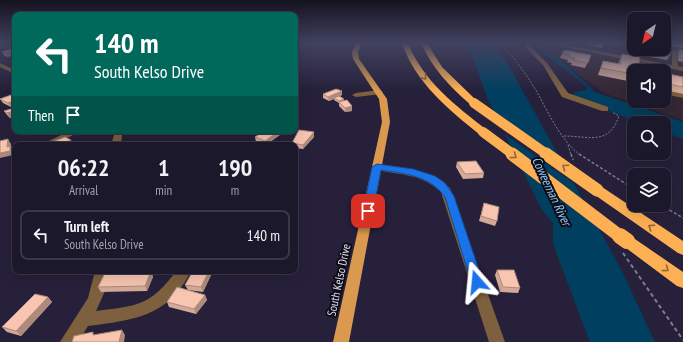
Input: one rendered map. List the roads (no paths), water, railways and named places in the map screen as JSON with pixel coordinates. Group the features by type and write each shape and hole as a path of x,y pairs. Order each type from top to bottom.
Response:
{"highway":[{"path":"412,59 428,82 463,116 627,241 683,281"},
{"path":"433,59 439,69 450,82 474,103 683,249"}],"main road":[{"name":"South Kelso Drive","path":"341,342 386,122 385,104 357,59"}],"street":[{"path":"540,59 545,64 565,95 605,109"},
{"path":"631,59 653,63 683,65"},
{"path":"675,59 675,65"},
{"path":"2,67 12,65"},
{"path":"675,65 683,69"},
{"path":"2,67 12,71"},
{"path":"356,95 378,92"},
{"path":"671,93 683,96"},
{"path":"52,142 70,134"},
{"path":"377,167 431,178 446,190 497,342"},
{"path":"68,342 86,319 101,282 102,274"},
{"path":"86,319 146,310 164,299 182,274"}],"water":[{"name":"Coweeman River","path":"473,59 503,59 508,64 620,267 655,342 590,342 553,244 553,223 542,210 488,100"},
{"path":"551,59 559,59 595,92 627,103 627,108 642,108 665,116 627,116 627,118 573,96 574,92 587,90 587,87"},
{"path":"671,118 683,122 683,139 671,135"}]}
